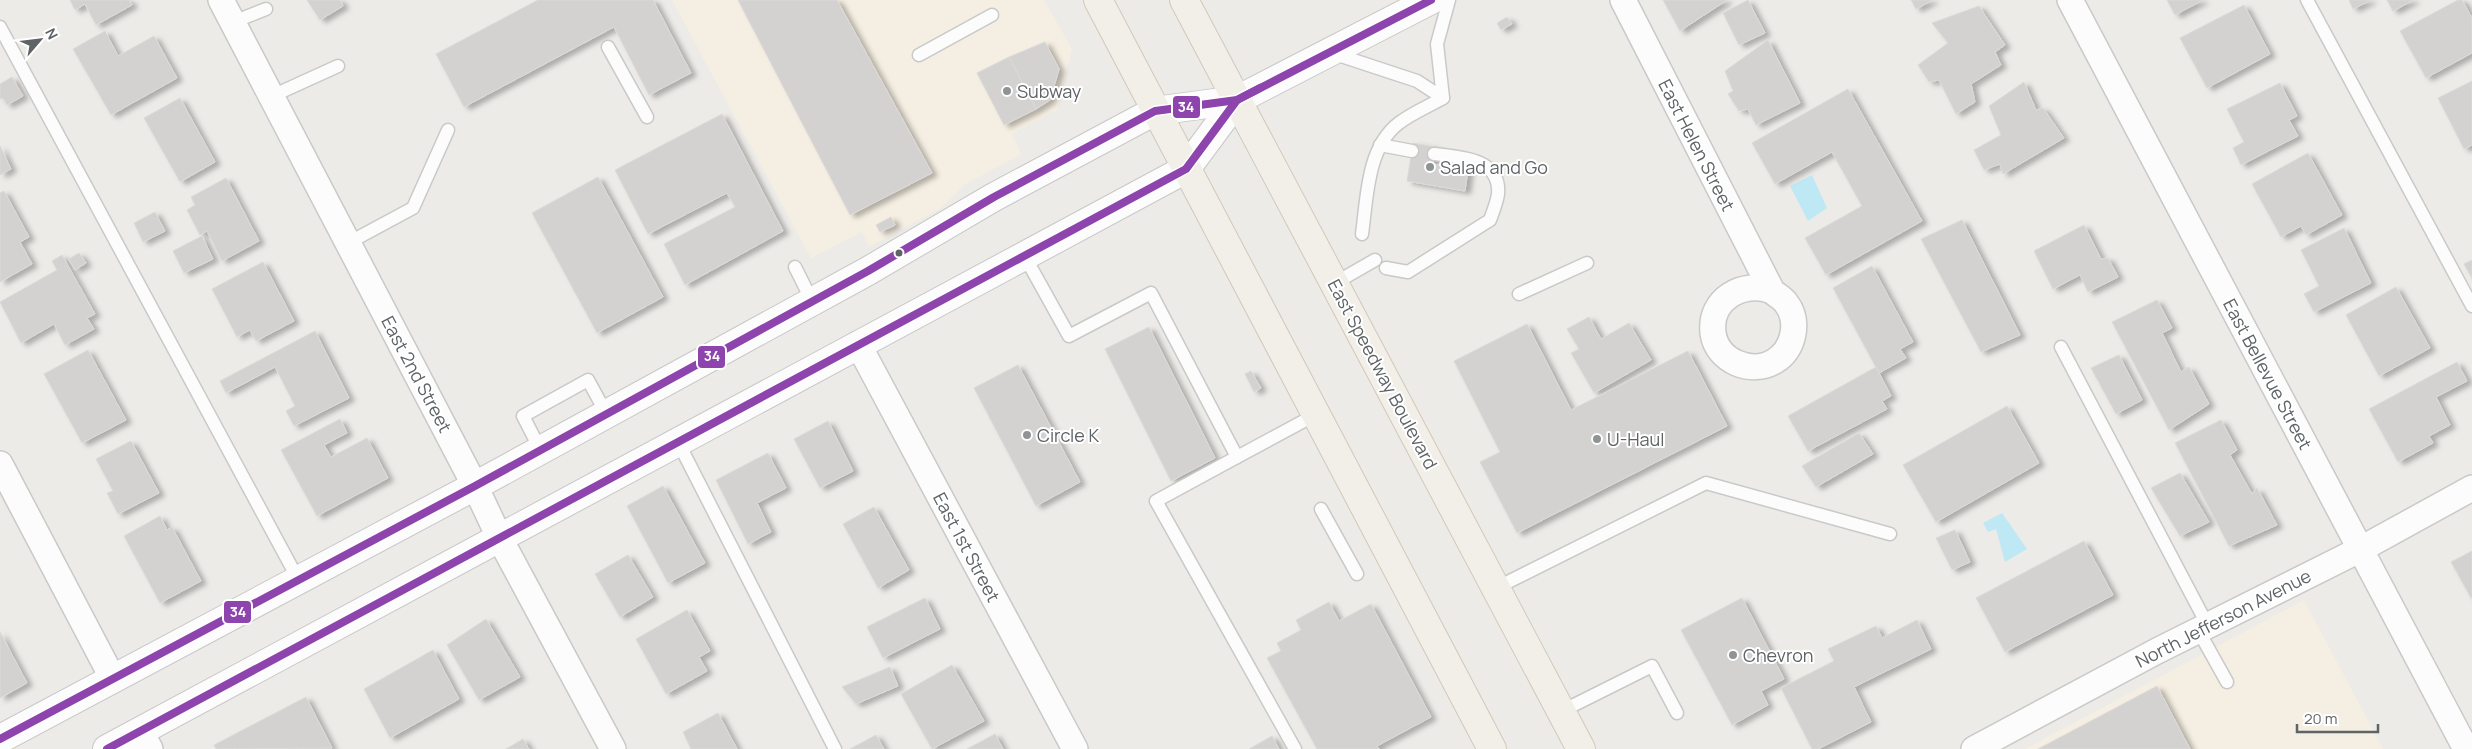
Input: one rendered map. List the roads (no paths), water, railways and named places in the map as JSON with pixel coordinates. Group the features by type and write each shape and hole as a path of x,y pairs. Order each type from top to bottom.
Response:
{"main road":[{"path":"1098,0 1492,749"},
{"name":"East Speedway Boulevard","path":"1184,0 1582,749"},
{"path":"0,738 476,486 540,449 812,301 994,197 1155,111 1238,100 1431,0"},
{"path":"107,749 145,740 500,539 858,344 1186,169 1238,100"}],"street":[{"name":"East 2nd Street","path":"221,0 476,486 500,539 613,749"},
{"name":"East Helen Street","path":"1623,0 1772,291"},
{"name":"East Bellevue Street","path":"2070,0 2466,749"},
{"name":"East 1st Street","path":"858,344 1076,749"},
{"path":"0,464 112,679"},
{"name":"North Jefferson Avenue","path":"1974,749 2472,488"}],"lane":[{"path":"1443,98 1437,44 1449,0"},
{"path":"2308,0 2472,306"},
{"path":"233,22 266,9"},
{"path":"919,55 992,15"},
{"path":"0,26 298,579"},
{"path":"608,47 646,117"},
{"path":"1329,53 1417,81 1443,98"},
{"path":"272,96 338,66"},
{"path":"1362,234 1369,177 1380,145 1398,123 1443,98"},
{"path":"348,243 413,208 448,130"},
{"path":"1380,145 1412,151"},
{"path":"1386,268 1408,272 1490,220 1498,193 1495,175 1485,163 1462,157 1434,154"},
{"path":"1024,256 1069,336 1151,294 1237,457"},
{"path":"1335,283 1375,260"},
{"path":"1518,294 1587,263"},
{"path":"795,267 812,301"},
{"path":"2060,347 2203,628 2227,682"},
{"path":"540,449 522,416 588,380 606,413"},
{"path":"1294,749 1156,501 1315,415"},
{"path":"678,442 835,749"},
{"path":"1496,588 1706,483 1890,534"},
{"path":"1321,510 1357,574"},
{"path":"1562,710 1652,666 1677,712"}],"water":[{"path":"1812,175 1827,208 1808,221 1790,186"},
{"path":"2002,513 2027,549 2005,562 1996,529 1988,532 1983,523"}],"place":[{"name":"Subway","path":"1007,91"},
{"name":"Salad and Go","path":"1430,167"},
{"name":"Circle K","path":"1027,435"},
{"name":"U-Haul","path":"1597,439"},
{"name":"Chevron","path":"1733,655"}]}
